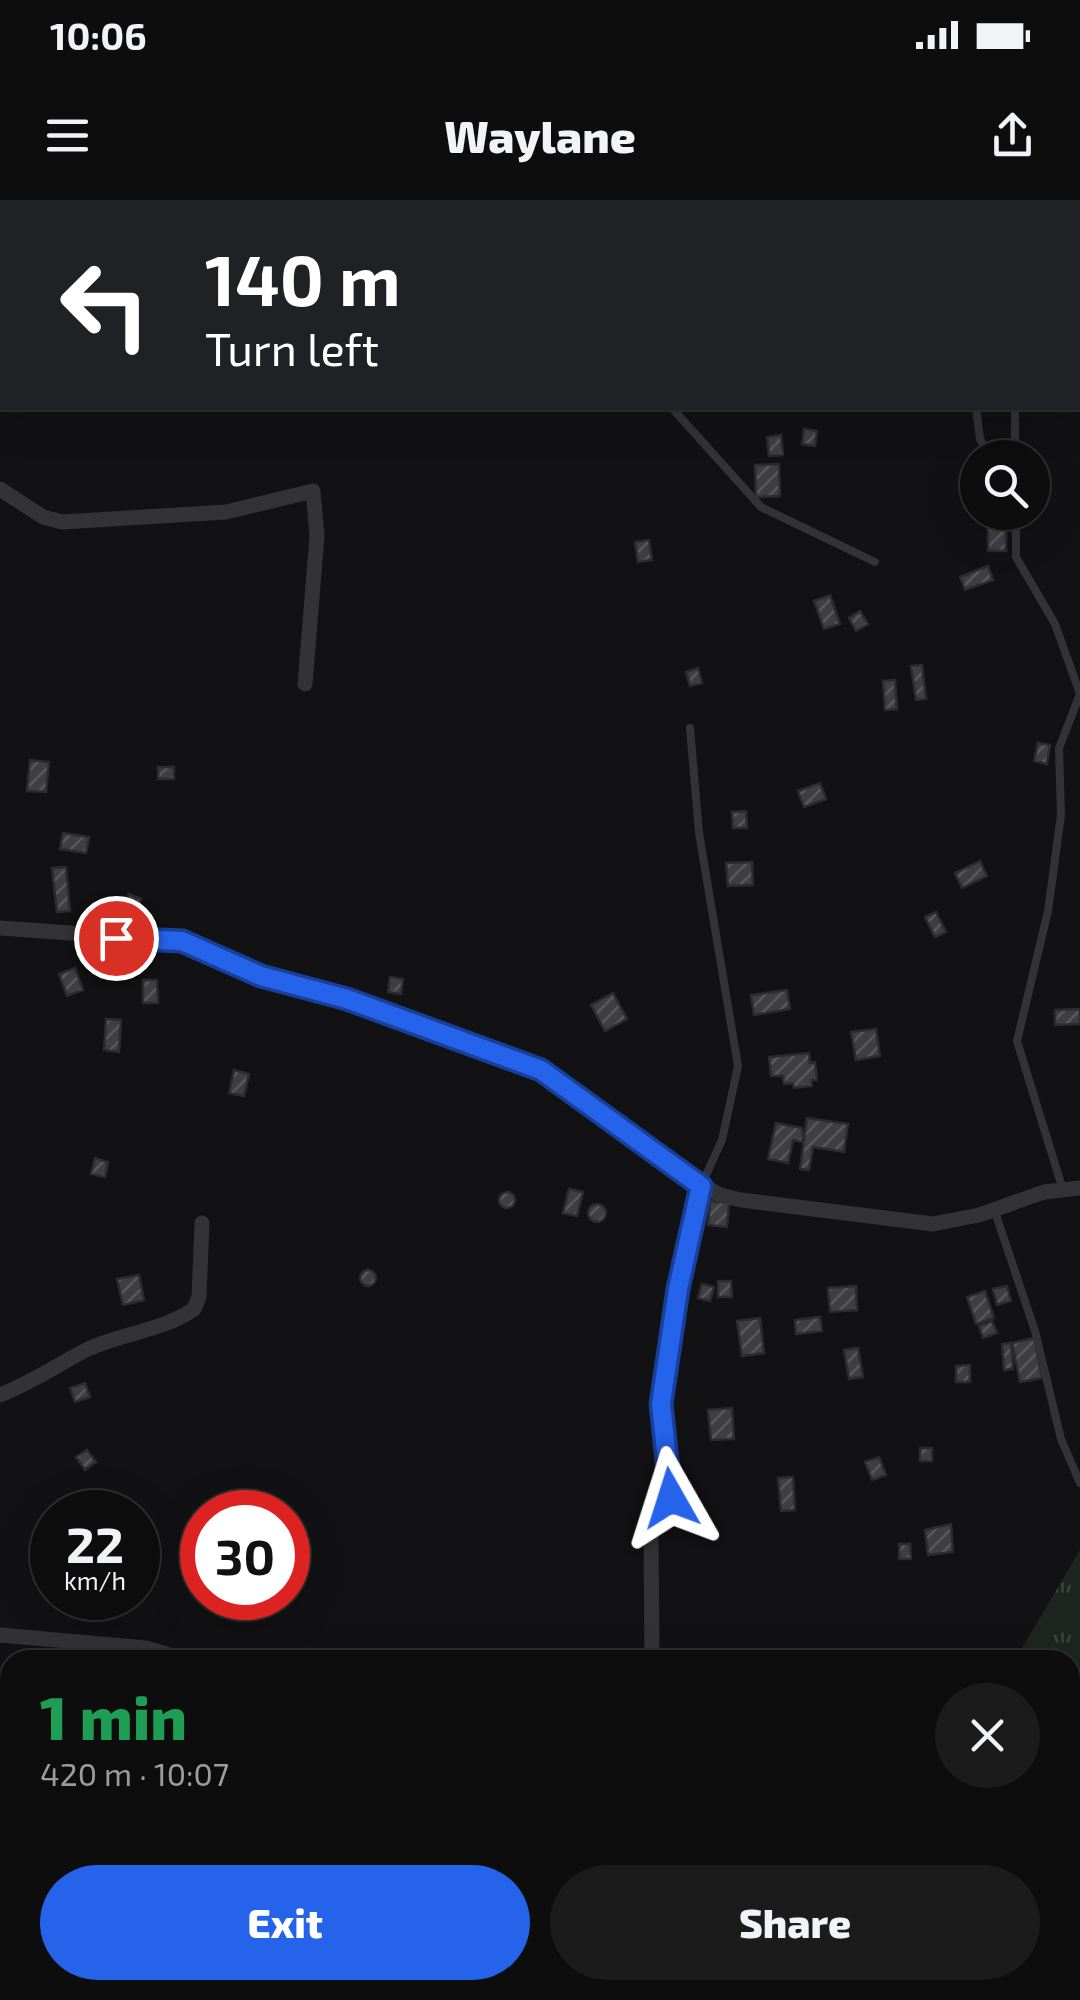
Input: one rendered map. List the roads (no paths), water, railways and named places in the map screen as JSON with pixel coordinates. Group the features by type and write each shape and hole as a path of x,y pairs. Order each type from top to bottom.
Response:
{"street":[{"path":"0,489 43,517 62,522 226,512 313,491 317,536 305,684"},
{"path":"0,928 182,941 261,976 347,999 473,1043 541,1070 701,1186 741,1200 908,1223 956,1221 1072,1189"},
{"path":"652,1650 651,1533 671,1498 661,1404 678,1289 701,1186"},
{"path":"0,1395 58,1369 85,1350 151,1330 194,1309 199,1297 202,1223"},
{"path":"0,1635 153,1650"}],"lane":[{"path":"674,410 761,508 875,562"},
{"path":"976,410 981,440"},
{"path":"1015,410 1016,440"},
{"path":"1016,530 1016,557 1055,624 1080,694 1059,748 1061,814 1051,892 1017,1041 1072,1189"},
{"path":"690,728 699,832 738,1066 722,1140 701,1186"},
{"path":"994,1210 1036,1331 1061,1439 1080,1482"}]}
